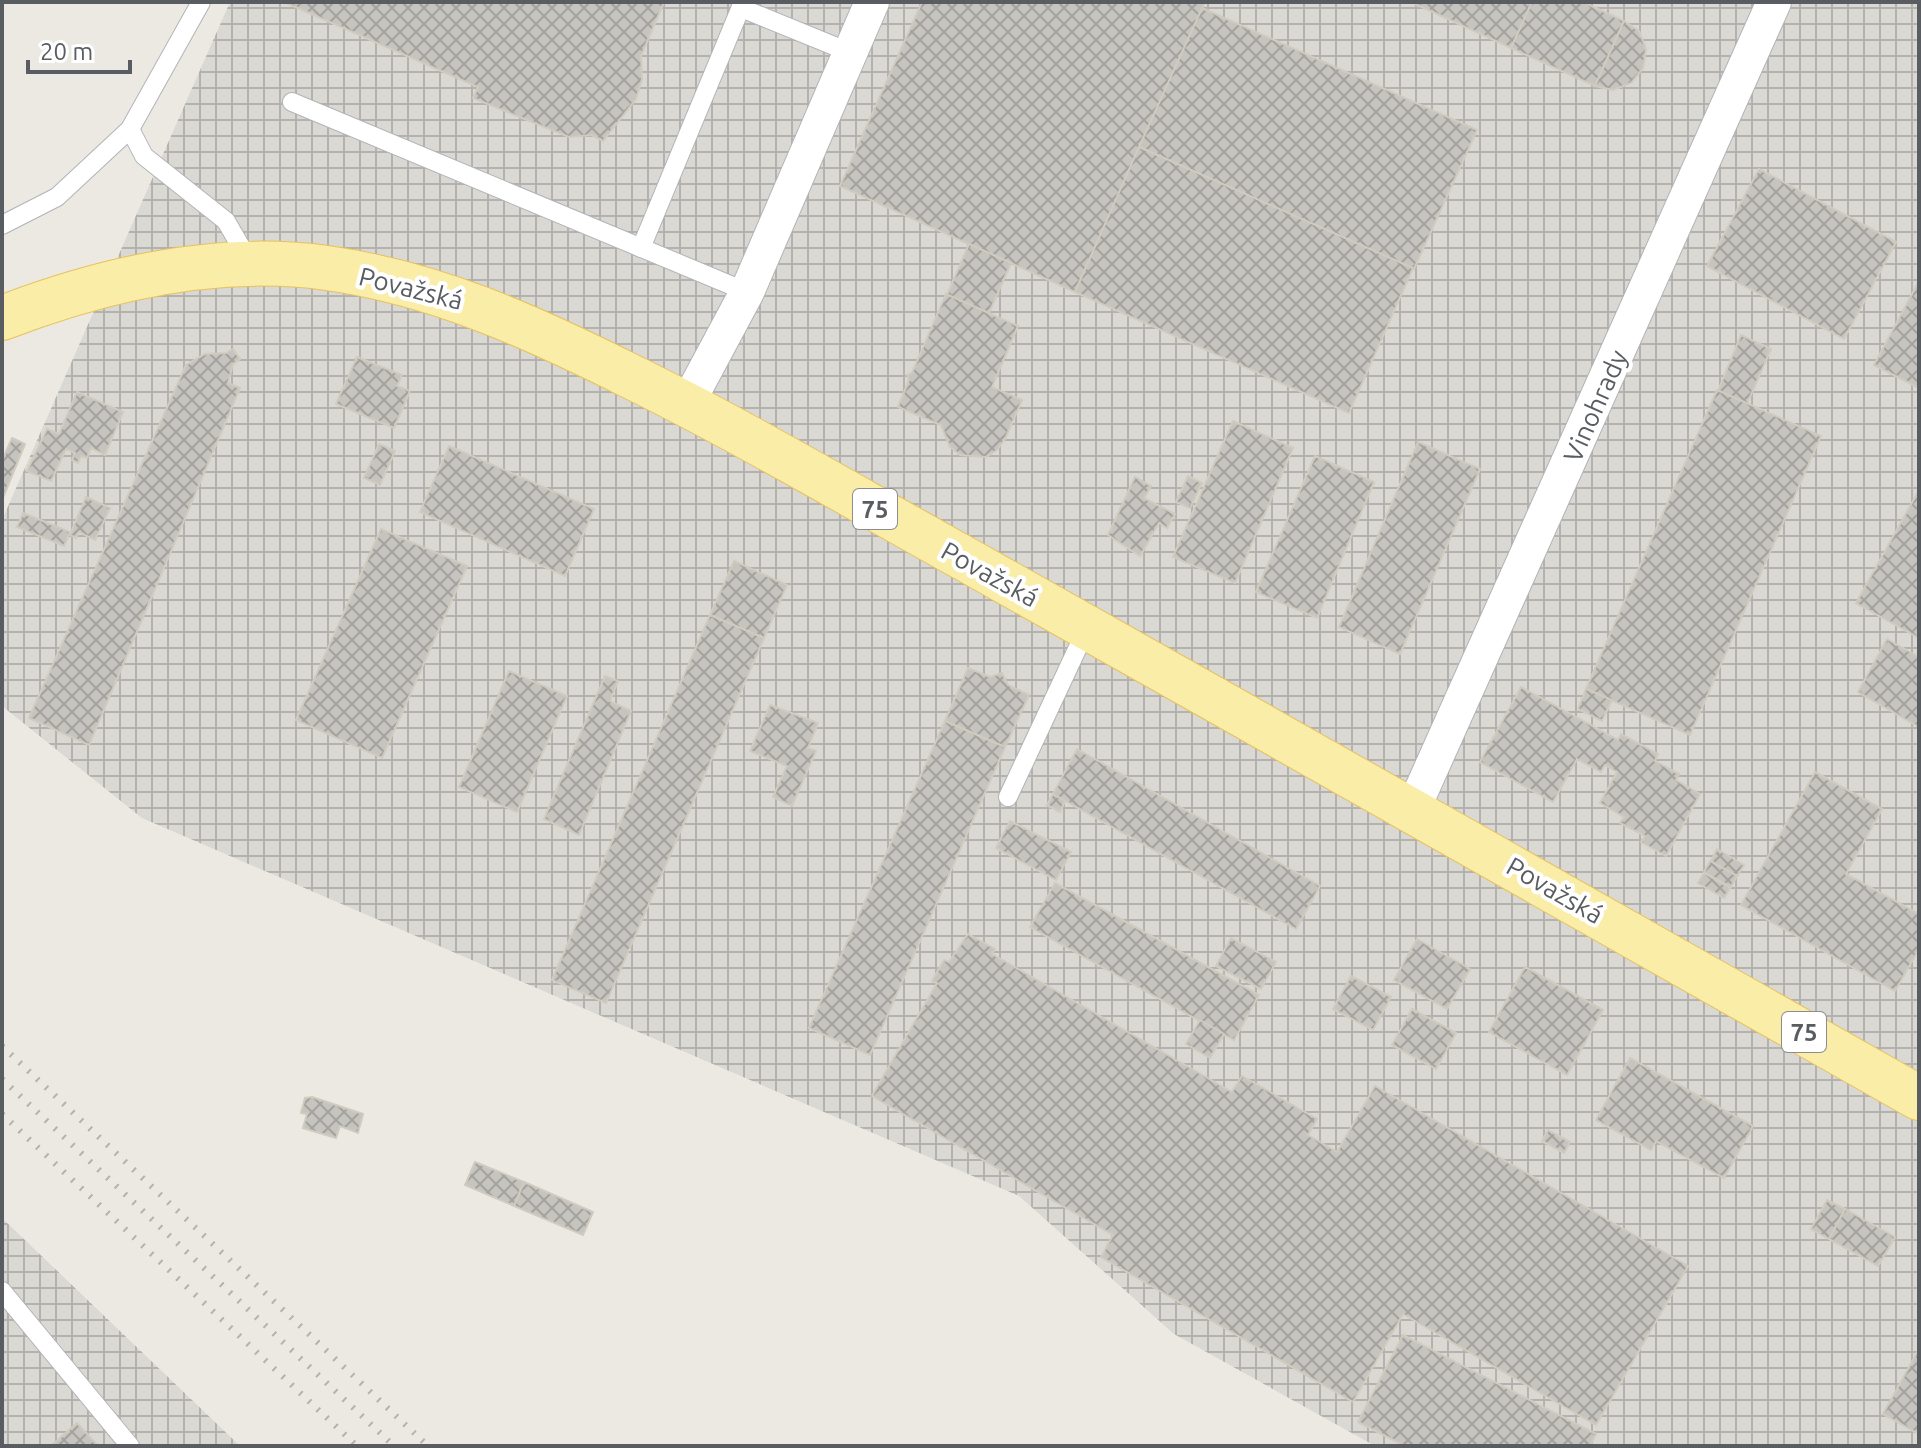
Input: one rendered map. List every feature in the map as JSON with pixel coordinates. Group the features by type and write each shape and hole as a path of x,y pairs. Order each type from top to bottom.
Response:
{"main road":[{"name":"Považská","path":"2,318 52,299 119,282 250,263 327,268 403,284 479,306 545,333 687,404 1413,809 1919,1098"}],"street":[{"path":"687,404 747,292 872,2"},
{"name":"Vinohrady","path":"1413,809 1774,2"}],"lane":[{"path":"2,225 57,197 130,129 201,2"},
{"path":"641,248 742,5 849,52"},
{"path":"292,102 747,292"},
{"path":"130,129 144,156 226,221 250,263"},
{"path":"1008,797 1087,628"},
{"path":"2,1291 130,1446"}],"shaded area":[{"path":"230,2 1919,2 1919,1446 1375,1446 1174,1334 1019,1196 142,818 2,706 2,520"},
{"path":"2,1218 240,1446 2,1446"}],"building":[{"path":"284,2 664,2 641,56 642,79 636,99 603,141 592,135 569,137 473,98 478,87"},
{"path":"922,2 1205,2 1075,292 840,186"},
{"path":"1411,2 1532,2 1511,48"},
{"path":"1532,2 1583,2 1624,21 1595,86 1511,48"},
{"path":"1202,8 1477,130 1414,269 1139,147"},
{"path":"1624,21 1639,31 1646,49 1643,68 1631,83 1613,90 1595,86"},
{"path":"1139,147 1413,268 1349,413 1075,292"},
{"path":"1759,169 1896,242 1844,339 1707,266"},
{"path":"969,244 1011,263 989,313 947,295"},
{"path":"1919,281 1919,388 1874,365"},
{"path":"946,294 1018,326 992,387 1022,400 1005,439 997,450 986,457 960,455 950,447 941,425 898,407 909,380 907,375 912,373"},
{"path":"1741,335 1771,349 1747,404 1718,391"},
{"path":"233,349 240,359 233,364 228,383 240,388 89,745 29,718 186,365 205,354 226,353"},
{"path":"357,357 402,375 397,386 410,391 394,428 336,404"},
{"path":"1717,390 1821,436 1690,735 1586,689"},
{"path":"77,392 123,412 105,455 91,448 87,458 81,456 78,463 72,460 75,453 66,449 51,481 27,471 47,429 59,434"},
{"path":"1233,421 1293,448 1235,583 1173,557"},
{"path":"12,438 25,444 2,500 2,461"},
{"path":"1418,442 1480,469 1400,654 1339,627"},
{"path":"379,444 395,451 380,485 364,478"},
{"path":"449,446 594,509 565,576 420,512"},
{"path":"1315,456 1374,482 1317,618 1256,592"},
{"path":"1188,476 1202,483 1190,508 1176,502"},
{"path":"1135,477 1151,486 1144,498 1175,514 1167,528 1159,523 1140,556 1108,535"},
{"path":"1919,490 1919,638 1856,603"},
{"path":"86,497 110,508 95,540 79,532 76,538 70,535"},
{"path":"23,513 70,532 64,546 17,527"},
{"path":"381,529 467,566 382,758 296,720"},
{"path":"734,561 787,585 764,638 710,615"},
{"path":"710,615 764,638 606,1003 552,980"},
{"path":"1887,639 1919,657 1919,727 1858,692"},
{"path":"968,668 990,677 1002,673 1008,685 1029,695 1005,747 945,721"},
{"path":"509,671 567,696 517,812 459,787"},
{"path":"605,676 618,681 610,701 631,711 579,835 544,819"},
{"path":"1521,687 1618,740 1621,734 1658,754 1655,761 1679,774 1676,780 1700,794 1666,856 1641,842 1645,836 1620,823 1624,817 1600,803 1617,772 1605,765 1601,772 1577,759 1553,802 1480,762"},
{"path":"1586,689 1612,700 1602,721 1578,709"},
{"path":"770,705 818,723 808,748 816,751 792,806 773,797 787,766 750,751"},
{"path":"945,721 1005,747 870,1055 809,1028"},
{"path":"1077,749 1320,886 1296,929 1053,794"},
{"path":"1815,772 1882,809 1846,874 1919,914 1919,949 1895,991 1741,905"},
{"path":"1053,794 1065,801 1060,812 1047,805"},
{"path":"1010,821 1071,852 1056,880 996,848"},
{"path":"1717,849 1744,865 1737,876 1711,861"},
{"path":"1710,861 1737,876 1731,887 1704,872"},
{"path":"1704,873 1730,888 1724,898 1698,883"},
{"path":"1055,883 1259,995 1234,1040 1030,927"},
{"path":"968,934 995,949 992,954 1232,1092 1242,1076 1317,1119 1308,1135 1337,1152 1375,1086 1688,1266 1596,1425 1403,1314 1353,1402 1101,1257 1113,1235 872,1096 937,983 932,981 944,960 949,962"},
{"path":"1231,938 1276,962 1261,989 1216,966"},
{"path":"1417,939 1470,969 1447,1009 1394,980"},
{"path":"1525,967 1603,1010 1567,1075 1489,1032"},
{"path":"1351,976 1391,997 1373,1030 1333,1009"},
{"path":"1412,1009 1456,1033 1436,1069 1392,1045"},
{"path":"1200,1020 1224,1034 1210,1058 1186,1044"},
{"path":"1630,1058 1753,1126 1724,1178 1656,1141 1651,1150 1596,1120"},
{"path":"312,1097 363,1114 358,1133 340,1126 336,1138 303,1128 307,1114 301,1113 305,1098"},
{"path":"1548,1130 1570,1142 1564,1153 1542,1141"},
{"path":"475,1162 524,1182 514,1206 465,1185"},
{"path":"524,1182 593,1212 583,1235 514,1206"},
{"path":"1827,1200 1845,1209 1829,1239 1811,1229"},
{"path":"1845,1209 1895,1237 1878,1266 1829,1239"},
{"path":"1403,1335 1596,1434 1590,1446 1405,1446 1358,1422"},
{"path":"1919,1349 1919,1434 1883,1414"},
{"path":"77,1423 98,1446 51,1446"}],"railway":[{"path":"2,1046 428,1446"},
{"path":"2,1079 394,1446"},
{"path":"2,1114 357,1446"}]}
